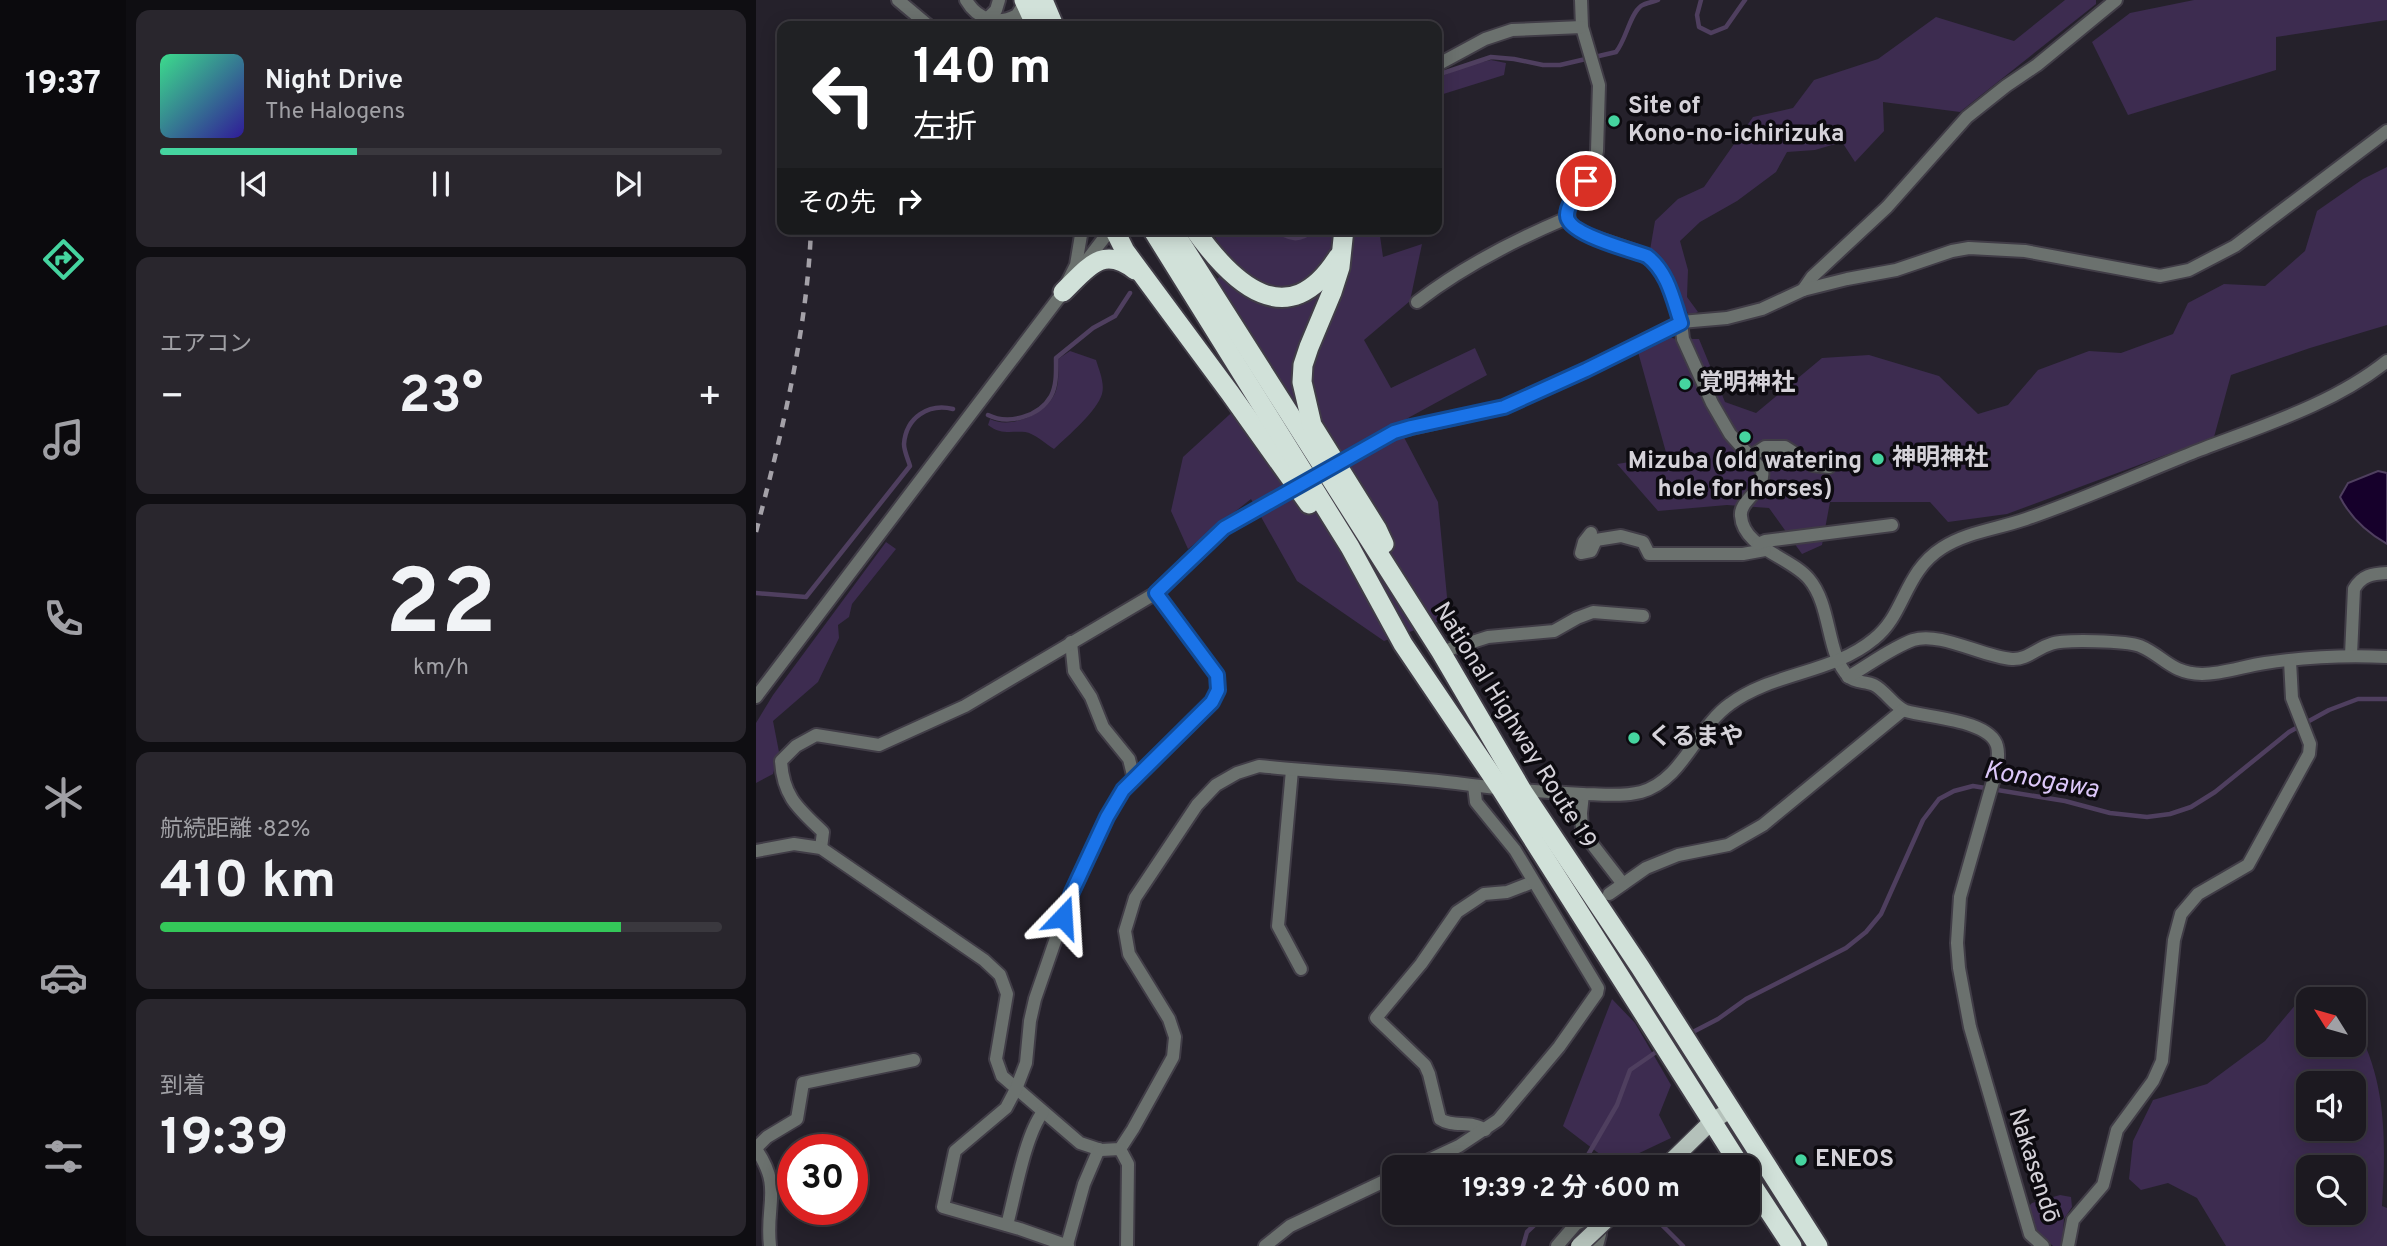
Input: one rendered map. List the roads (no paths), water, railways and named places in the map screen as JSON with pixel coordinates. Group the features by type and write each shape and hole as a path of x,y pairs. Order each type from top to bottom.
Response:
{"highway":[{"path":"1031,1 1035,21"},
{"path":"1031,1 1049,21"},
{"path":"1116,235 1125,251 1303,494 1345,562 1403,644"},
{"path":"1181,235 1214,257 1252,289 1270,296 1296,295 1309,290 1329,271 1342,250"},
{"name":"National Highway Route 19","path":"1181,235 1441,652 1523,792 1640,967 1818,1246"},
{"name":"National Highway Route 19","path":"1181,235 1403,644 1502,789 1733,1155"},
{"path":"1343,235 1332,292 1303,365 1304,401 1312,425 1377,528 1407,600"},
{"path":"1063,292 1093,264 1110,258 1123,261 1144,277"},
{"path":"1760,1197 1791,1244"}],"main road":[{"path":"1677,1155 1711,1122 1730,1110"},
{"path":"1579,1246 1601,1225"}],"street":[{"path":"898,0 923,21"},
{"path":"966,0 973,11 987,19 999,21 1010,20 1031,1"},
{"path":"987,19 996,10 999,0"},
{"path":"1581,0 1582,27 1599,85 1595,159 1586,181 1568,209 1567,218 1573,226 1585,233 1647,256 1655,262 1667,282 1681,323 1683,339 1712,402 1730,433 1759,465 1764,478 1742,508 1741,516 1748,533 1762,547 1797,566 1816,587 1823,603 1838,661 1848,677 1855,681 1871,683 1883,690 1903,710 1763,825 1728,845 1678,855 1646,867 1609,894"},
{"path":"1803,290 1812,277 1887,207 1967,117 2037,65 2116,0"},
{"path":"1442,62 1485,39 1512,30 1582,27"},
{"path":"821,848 824,832 794,804 782,780 781,761 796,746 816,735 879,745 965,706 1156,593 1224,528 1394,432 1504,407 1681,323 1727,318 1762,309 1803,290 1896,271 1952,251 1969,248 2025,251 2160,276 2189,270 2235,246 2387,131"},
{"path":"1417,302 1489,256 1567,218"},
{"path":"1063,292 1076,265 1081,235"},
{"path":"756,696 1108,235"},
{"path":"1120,1149 1173,1057 1175,1037 1169,1019 1129,954 1125,931 1135,898 1198,805 1216,785 1237,773 1259,766 1523,792 1628,794 1653,787 1672,773 1704,728 1735,700 1752,689 1838,661 1868,644 1885,629 1919,570 1938,551 1955,540 2026,519 2323,401 2387,361"},
{"path":"1750,457 1765,447 1785,447 1813,465 1829,467"},
{"path":"1591,533 1584,542 1581,553 1591,551 1596,540 1621,536 1643,542 1649,554 1743,555 1762,547 1765,541 1892,524"},
{"path":"2351,655 2354,589 2359,580 2366,576 2387,573"},
{"path":"1099,1149 1084,1184 1068,1246 943,1207 955,1151 1006,1108 1016,1089 1026,1063 1035,999 1072,892 1107,817 1123,790 1212,702 1218,690 1217,675 1156,593"},
{"path":"1441,652 1488,637 1554,631 1594,612 1643,616"},
{"path":"1848,677 1914,639 1930,638 2010,659 2026,657 2060,641 2085,643 2104,640 2139,645 2168,664 2198,674 2216,674 2267,663 2351,655 2387,657"},
{"path":"1072,642 1074,671 1091,697 1102,727 1129,759 1134,779"},
{"path":"2068,1246 2073,1220 2103,1185 2117,1130 2154,1081 2162,1061 2174,940 2181,914 2198,894 2248,865 2309,754 2310,744 2292,698 2290,661"},
{"name":"Nakasendō","path":"1903,710 1979,727 1987,732 1997,745 1994,778 1960,897 1957,943 1959,968 1970,1027 1988,1095 2030,1234 2043,1246"},
{"path":"1292,770 1278,926 1301,969"},
{"path":"1440,1155 1460,1146 1498,1120 1559,1047 1598,988 1563,920 1533,882 1515,850 1476,802 1474,786"},
{"path":"1583,794 1580,813 1582,831 1623,884"},
{"path":"756,851 794,844 821,848 984,960 1000,975 1007,994 996,1059 1002,1076 1080,1143 1099,1149 1120,1149"},
{"path":"1485,1130 1479,1126 1445,1123 1440,1119 1430,1074 1376,1018 1421,964 1457,912 1484,894 1507,892 1533,882"},
{"path":"771,1246 769,1231 773,1186 767,1164 756,1148 797,1119 803,1083 914,1060"},
{"path":"1007,1225 1023,1161 1038,1118 1043,1112"},
{"path":"1120,1149 1128,1164 1127,1246"},
{"path":"1265,1246 1290,1226 1382,1182"},
{"path":"1557,1246 1576,1224 1586,1220 1595,1224 1600,1234 1597,1246"}],"waterway":[{"path":"1442,73 1491,57 1560,65 1616,52 1637,10 1658,0"},
{"path":"1701,0 1697,15 1699,27 1711,33 1726,27 1745,0"},
{"path":"1283,235 1293,238 1307,235"},
{"path":"988,415 1014,419 1031,414 1046,403 1053,392 1056,358 1093,328 1115,316 1130,293"},
{"path":"756,593 806,597 910,466 904,444 914,419 927,410 953,409"},
{"name":"Konogawa","path":"1689,1034 1718,1019 1746,999 1846,948 1866,932 1881,914 1923,820 1939,799 1954,791 1973,786 2065,801 2110,813 2147,817 2170,814 2191,807 2215,792 2289,732 2329,710 2358,699 2387,699"},
{"name":"Konogawa","path":"1588,1155 1617,1105 1630,1070 1659,1050"},
{"path":"1523,1246 1527,1232 1534,1225"},
{"path":"1662,1225 1683,1246"}],"railway":[{"path":"756,532 784,419 799,344 811,235"}],"place":[{"name":"Site of Kono-no-ichirizuka","path":"1614,121"},
{"name":"覚明神社","path":"1685,384"},
{"name":"Mizuba (old watering hole for horses)","path":"1745,437"},
{"name":"神明神社","path":"1878,459"},
{"name":"くるまや","path":"1634,738"},
{"name":"ENEOS","path":"1801,1160"}]}
